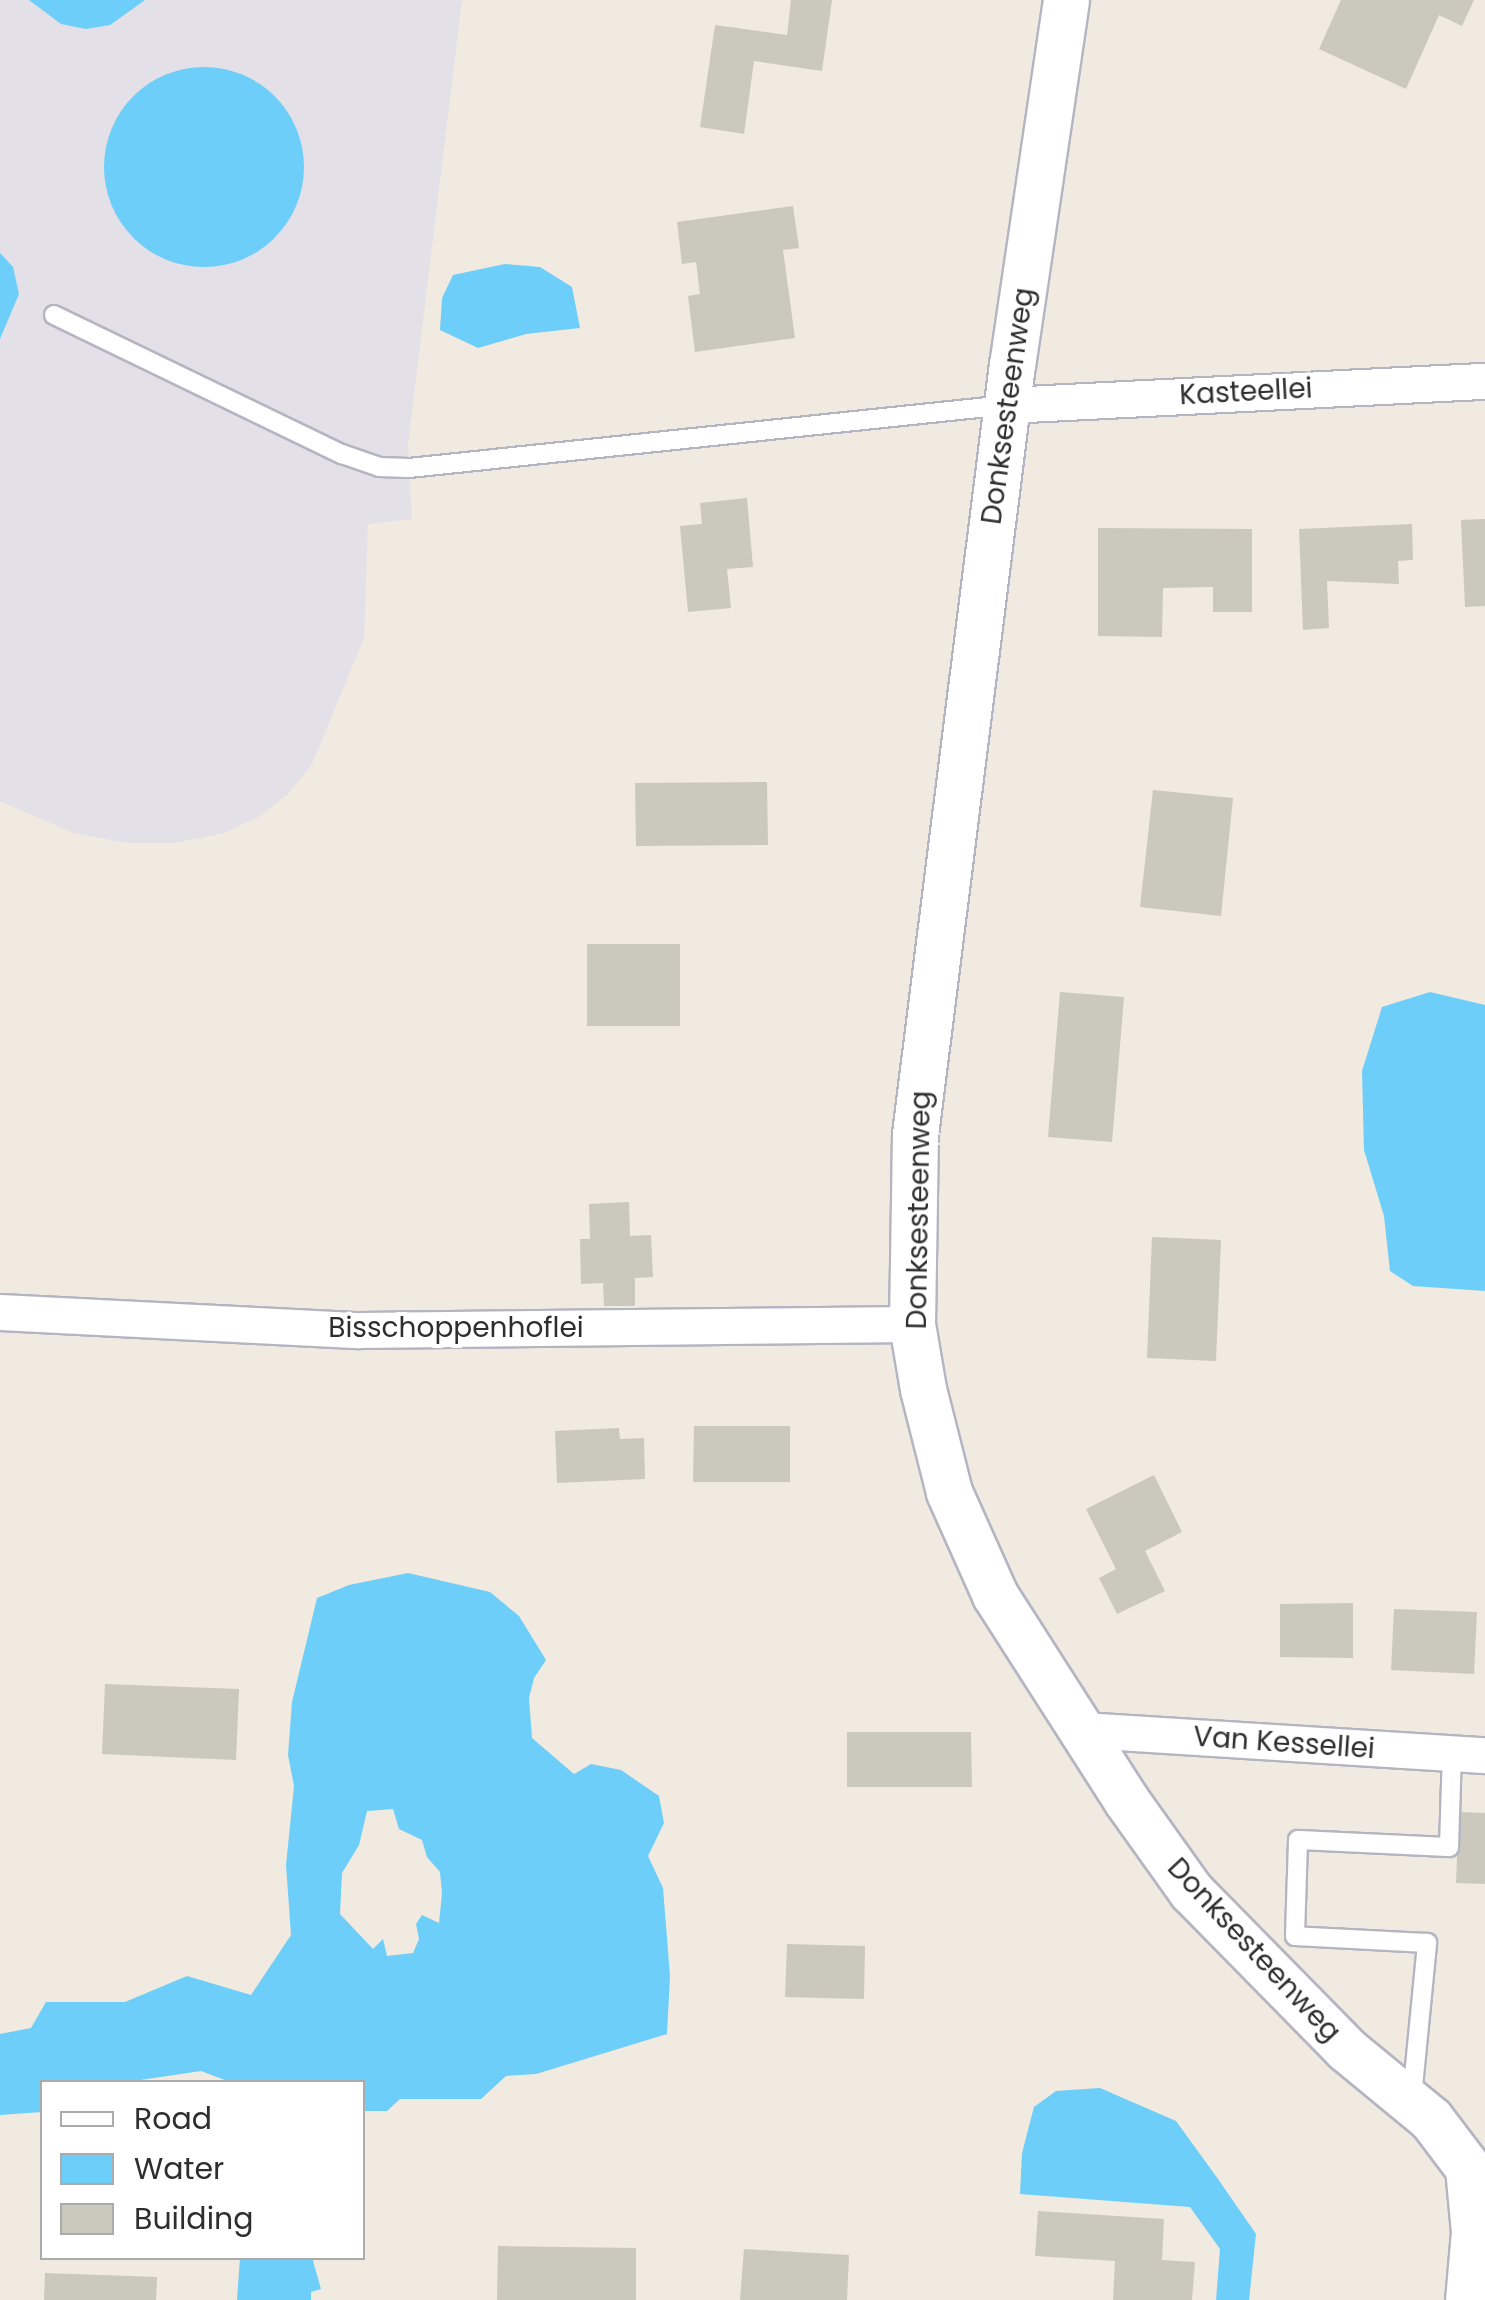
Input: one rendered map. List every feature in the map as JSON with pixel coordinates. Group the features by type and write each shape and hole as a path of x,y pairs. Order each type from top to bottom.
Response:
{"street":[{"name":"Donksesteenweg","path":"1066,0 1006,405 915,1134 912,1324 922,1390 949,1492 995,1595 1190,1890 1346,2049 1430,2119 1476,2169 1468,2300"},
{"name":"Kasteellei","path":"1006,405 1485,380"},
{"name":"Bisschoppenhoflei","path":"0,1312 360,1330 912,1324"},
{"name":"Van Kessellei","path":"1084,1730 1468,1755"}],"lane":[{"path":"54,315 342,454 379,467 410,468 1006,405"},
{"path":"1411,2103 1418,2072 1427,1943 1295,1936 1298,1840 1449,1847 1468,1755"}],"shaded area":[{"path":"0,0 462,0 408,444 412,519 368,524 364,638 312,764 289,793 260,816 224,833 175,843 127,843 73,833 0,801"}],"water":[{"path":"29,0 145,0 110,25 86,29 61,24"},
{"path":"204,67 242,75 275,96 296,129 304,167 296,205 275,238 242,259 204,267 166,259 133,238 112,205 104,167 112,129 133,96 166,75"},
{"path":"0,253 13,267 19,294 0,339"},
{"path":"505,264 540,267 572,287 580,328 526,334 478,348 440,330 442,298 453,275"},
{"path":"1430,992 1485,1005 1485,1291 1413,1286 1390,1271 1384,1216 1364,1150 1362,1071 1382,1007"},
{"path":"408,1573 490,1592 519,1616 546,1660 534,1678 529,1698 532,1738 574,1774 591,1764 621,1770 659,1796 664,1823 648,1856 663,1888 670,1976 667,2034 536,2074 506,2076 481,2099 400,2099 387,2111 365,2111 365,2080 225,2080 201,2071 140,2080 40,2080 40,2112 0,2115 0,2034 31,2028 46,2002 125,2002 187,1976 251,1995 291,1935 286,1865 294,1786 288,1755 292,1702 317,1598 349,1585","holes":["393,1809 399,1829 422,1840 427,1857 440,1872 439,1923 422,1915 416,1924 419,1939 413,1953 387,1956 383,1939 373,1949 340,1914 342,1873 359,1845 367,1811"]},
{"path":"1100,2088 1176,2121 1218,2179 1256,2234 1249,2300 1216,2300 1220,2249 1190,2207 1020,2194 1022,2153 1034,2107 1056,2091"},
{"path":"240,2260 314,2260 321,2289 311,2292 311,2300 237,2300"}],"building":[{"path":"791,0 832,0 822,71 754,61 744,134 700,127 715,25 787,35"},
{"path":"1341,0 1474,0 1462,26 1439,15 1406,89 1319,49"},
{"path":"793,206 799,248 783,250 795,338 695,352 688,296 700,294 696,262 682,264 677,222"},
{"path":"747,498 753,567 727,569 731,608 688,612 680,526 702,524 700,503"},
{"path":"1485,519 1485,606 1465,607 1461,520"},
{"path":"1412,524 1413,560 1398,561 1399,584 1327,581 1329,628 1303,630 1299,529"},
{"path":"1098,528 1252,529 1252,612 1213,612 1213,587 1163,588 1162,637 1098,636"},
{"path":"767,782 768,845 636,846 635,783"},
{"path":"1153,790 1233,798 1221,916 1140,907"},
{"path":"587,944 680,944 680,1026 587,1026"},
{"path":"1060,992 1124,997 1112,1142 1048,1137"},
{"path":"629,1202 630,1236 651,1235 653,1277 635,1278 635,1306 604,1306 603,1283 581,1284 580,1239 590,1239 589,1204"},
{"path":"1152,1237 1221,1240 1216,1361 1147,1358"},
{"path":"694,1426 790,1426 790,1482 693,1482"},
{"path":"619,1428 620,1439 644,1438 645,1479 557,1483 555,1431"},
{"path":"1154,1475 1182,1532 1145,1551 1165,1591 1117,1614 1099,1578 1116,1569 1086,1509"},
{"path":"1353,1603 1353,1658 1280,1657 1280,1604"},
{"path":"1394,1609 1477,1612 1474,1674 1391,1670"},
{"path":"105,1684 239,1689 236,1760 102,1754"},
{"path":"847,1732 971,1732 972,1787 847,1787"},
{"path":"1459,1812 1485,1813 1485,1884 1456,1883"},
{"path":"787,1944 865,1946 864,1999 785,1997"},
{"path":"1038,2211 1164,2219 1162,2260 1195,2262 1192,2300 1113,2300 1115,2261 1035,2256"},
{"path":"498,2246 636,2248 636,2300 497,2300"},
{"path":"744,2249 849,2255 847,2300 740,2300"},
{"path":"45,2273 157,2277 156,2300 44,2300"}]}
